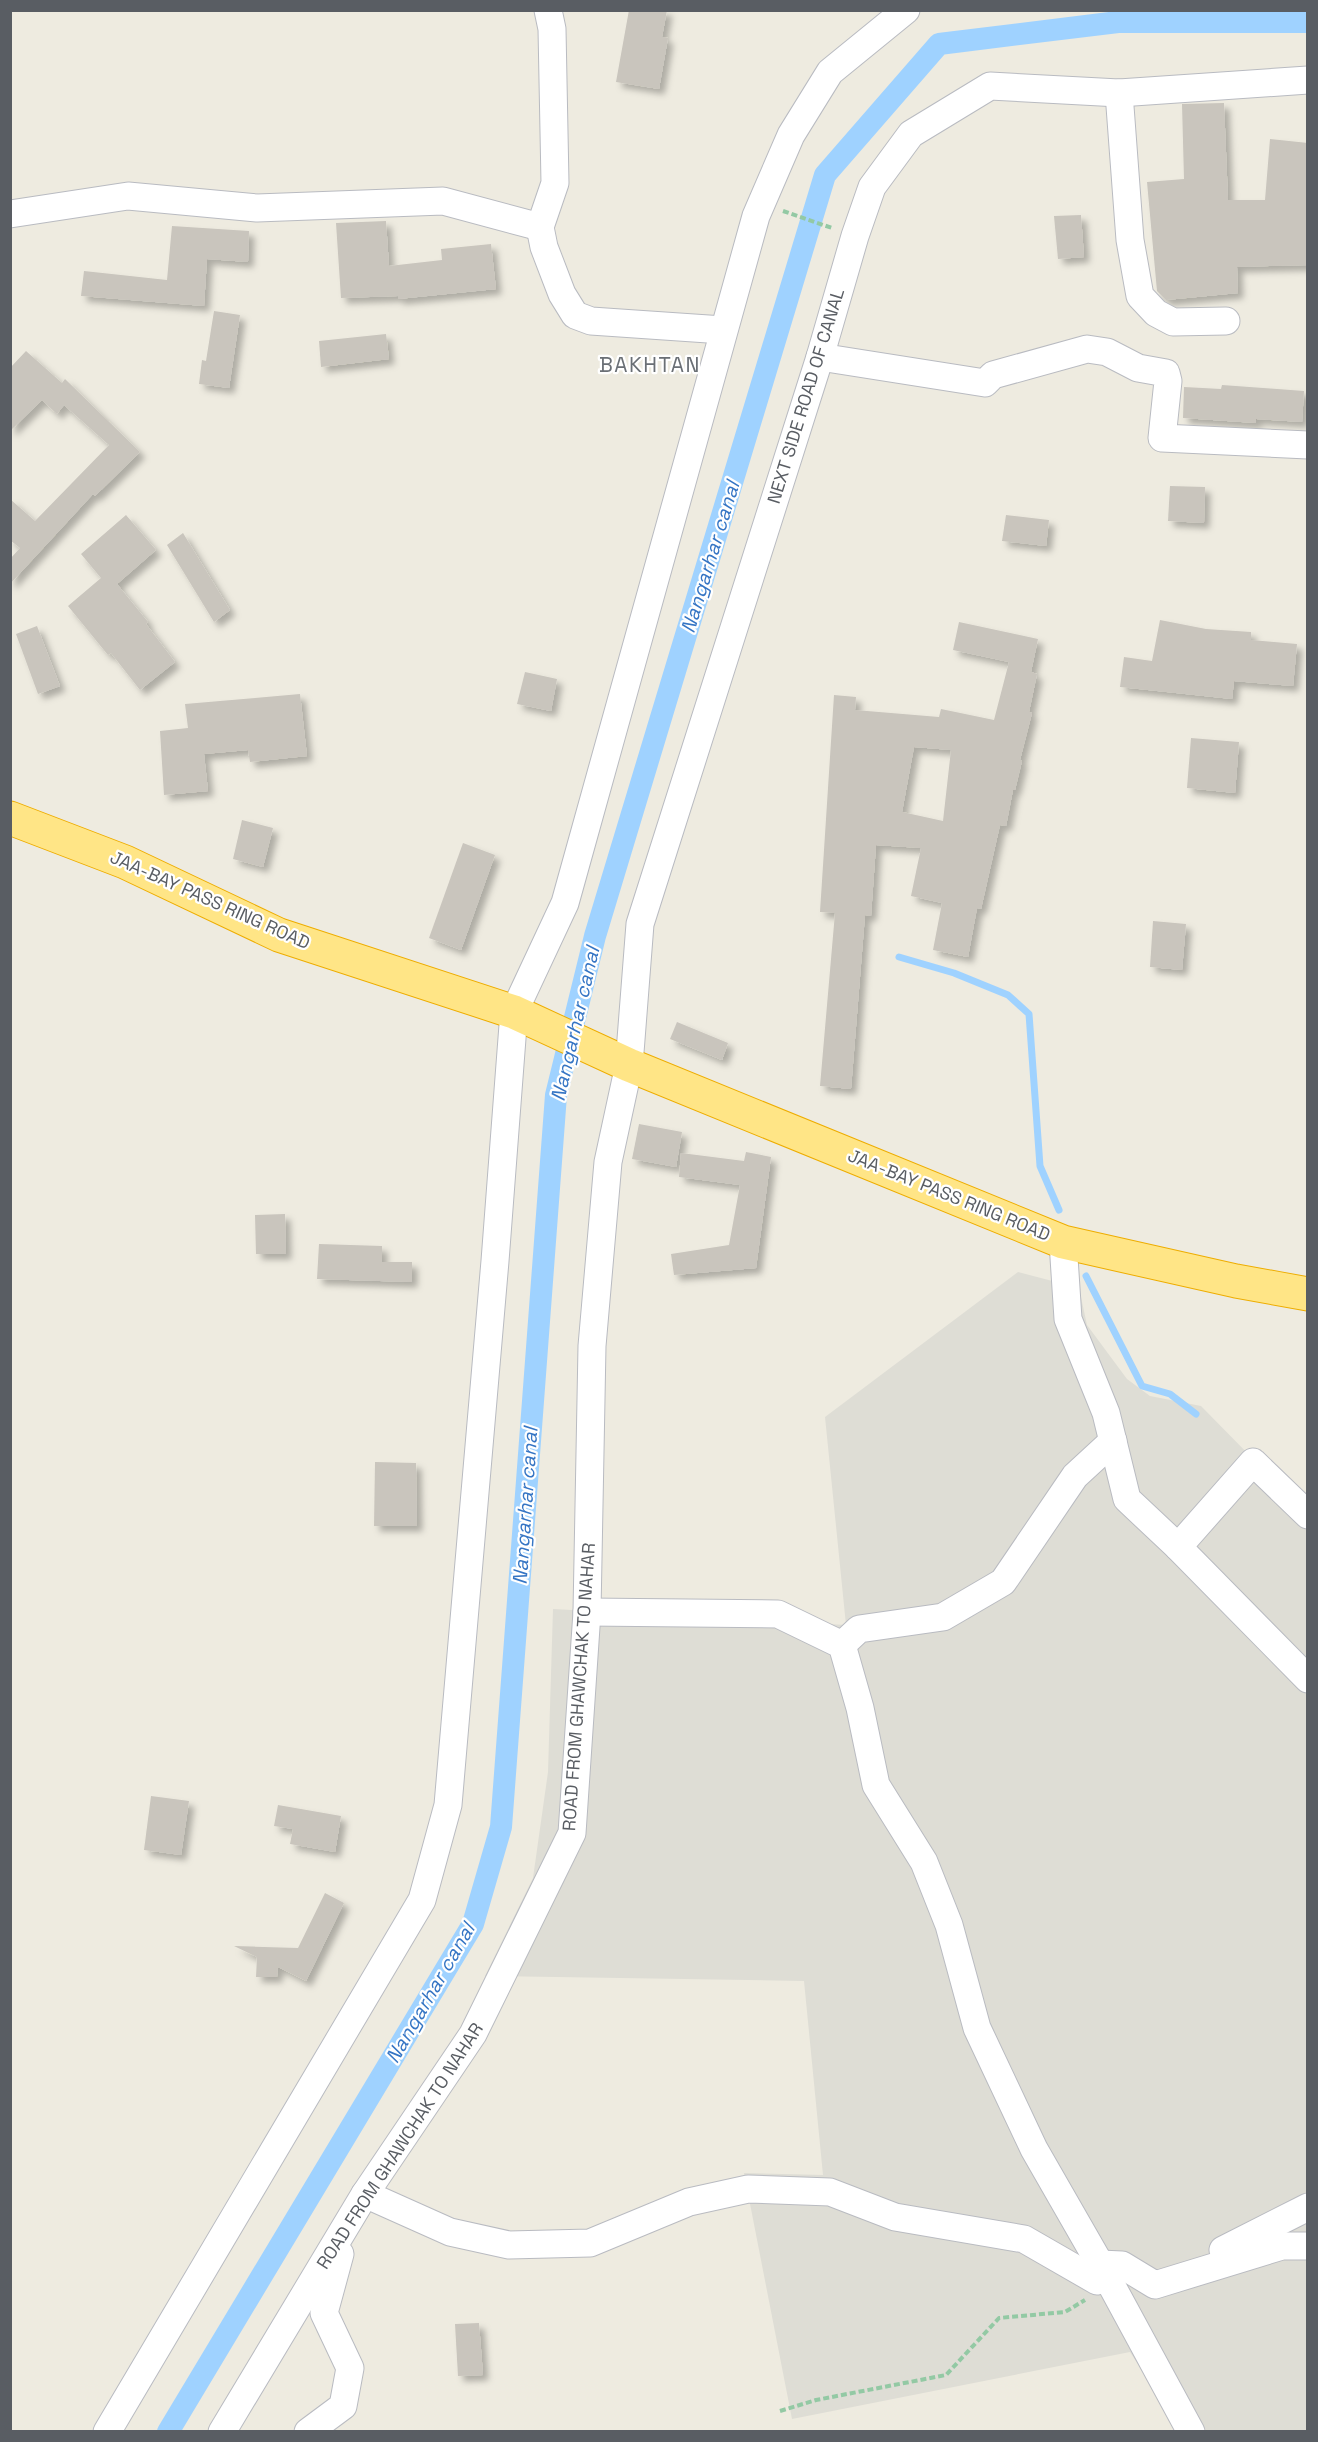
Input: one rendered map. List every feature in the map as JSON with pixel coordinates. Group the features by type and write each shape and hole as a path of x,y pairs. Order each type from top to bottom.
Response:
{"highway":[{"name":"JAA-BAY PASS RING ROAD","path":"10,818 124,862 279,935 514,1012 617,1059 1063,1242 1236,1281 1308,1294"}],"street":[{"path":"548,10 552,29 555,183 540,227 544,246 562,294 574,315 591,321 723,330"},
{"path":"107,2432 422,1900 448,1804 514,1012 565,903 756,216 791,135 831,72 906,10"},
{"name":"NEXT SIDE ROAD OF CANAL","path":"617,1059 640,924 820,357 855,236 873,187 911,134 990,86 1119,93 1308,80"},
{"path":"1119,93 1130,240 1140,296 1156,313 1173,322 1227,321"},
{"path":"11,213 128,196 257,208 443,201 540,227"},
{"path":"820,357 985,383 993,375 1087,349 1107,352 1138,368 1166,373 1168,381 1162,438 1308,445"},
{"name":"ROAD FROM GHAWCHAK TO NAHAR","path":"222,2432 365,2194 473,2034 572,1833 587,1612 591,1346 617,1059"},
{"path":"1063,1242 1068,1319 1106,1413 1127,1499 1178,1547 1308,1679"},
{"path":"842,1645 859,1629 943,1617 1003,1582 1075,1476 1113,1441"},
{"path":"1178,1547 1253,1462 1308,1515"},
{"path":"587,1612 778,1614 842,1645 860,1708 876,1785 924,1862 949,1924 977,2028 1034,2149 1099,2273 1191,2432"},
{"path":"365,2194 450,2232 509,2245 590,2242 689,2202 748,2188 830,2192 895,2217 1024,2239 1099,2273 1122,2265 1155,2285 1282,2246 1308,2246"},
{"path":"1155,2285 1308,2207"},
{"path":"308,2432 343,2406 350,2368 324,2313 348,2224"}],"path":[{"path":"774,208 836,229"},
{"path":"780,2412 816,2400 946,2375 999,2318 1065,2312 1088,2299 1099,2273"}],"shaded area":[{"path":"1018,1272 1079,1288 1087,1325 1127,1379 1150,1396 1201,1406 1307,1514 1307,2431 1181,2431 1130,2352 792,2419 744,2173 823,2175 804,1981 485,1976 533,1878 548,1772 553,1609 846,1625 825,1417"}],"building":[{"path":"629,10 667,10 662,37 668,38 659,89 616,82"},
{"path":"1224,103 1228,200 1265,200 1270,139 1308,143 1308,265 1237,267 1238,293 1166,300 1157,291 1147,182 1184,179 1182,104"},
{"path":"1081,215 1084,257 1058,259 1054,216"},
{"path":"386,221 389,266 442,260 441,249 491,244 496,289 398,299 398,296 341,298 336,223"},
{"path":"172,226 249,231 248,262 207,259 204,306 81,296 84,271 167,280"},
{"path":"214,311 240,315 229,388 199,384 202,360 206,361"},
{"path":"386,334 389,359 321,367 319,341"},
{"path":"26,351 62,383 65,379 140,452 95,496 93,494 10,584 10,559 20,548 10,540 10,499 35,521 109,445 64,405 57,414 42,400 10,431 10,368"},
{"path":"1222,385 1304,391 1302,422 1256,419 1256,423 1183,418 1184,387 1221,389"},
{"path":"1170,486 1205,487 1204,523 1168,521"},
{"path":"126,515 156,550 117,584 148,622 146,624 175,662 140,690 111,653 108,655 68,606 101,578 81,554"},
{"path":"1006,515 1049,520 1046,546 1002,541"},
{"path":"183,533 230,610 214,622 167,545"},
{"path":"1160,620 1206,629 1251,632 1251,640 1297,644 1293,686 1234,681 1232,699 1120,687 1124,657 1152,661"},
{"path":"959,622 1038,639 1031,672 1037,674 1029,712 1032,713 1020,760 1022,761 1015,790 1013,790 1006,826 1000,825 981,909 977,908 968,957 933,950 942,903 911,896 921,848 876,845 871,916 865,915 851,1089 820,1086 835,913 820,912 834,695 856,697 855,710 939,717 941,709 994,720 1009,662 953,650","holes":["914,747 951,750 943,821 902,812"]},
{"path":"37,626 60,686 38,694 16,634"},
{"path":"525,672 557,679 551,711 517,704"},
{"path":"300,694 307,756 250,762 248,750 204,754 208,791 164,795 160,731 188,728 185,704"},
{"path":"1191,738 1239,742 1235,793 1187,788"},
{"path":"242,820 273,828 263,867 233,859"},
{"path":"463,843 495,855 461,950 429,938"},
{"path":"1153,921 1186,924 1182,970 1150,967"},
{"path":"677,1022 728,1043 722,1060 670,1039"},
{"path":"639,1124 682,1132 676,1167 632,1159"},
{"path":"746,1152 771,1157 756,1268 674,1275 671,1254 729,1245 740,1185 679,1177 681,1153 744,1161"},
{"path":"285,1214 286,1254 256,1254 255,1215"},
{"path":"319,1244 382,1246 382,1262 412,1262 412,1282 317,1279"},
{"path":"375,1462 416,1463 417,1526 374,1526"},
{"path":"151,1796 189,1801 181,1855 144,1850"},
{"path":"278,1805 341,1816 335,1852 290,1844 293,1829 274,1826"},
{"path":"325,1893 344,1903 306,1981 278,1967 277,1977 256,1977 257,1957 234,1946 298,1948"},
{"path":"479,2323 483,2375 458,2376 455,2324"}],"waterway":[{"name":"Nangarhar canal","path":"168,2432 473,1924 501,1827 556,1095 595,936 825,175 939,44 1118,22 1308,22"},
{"path":"899,957 954,973 1008,995 1029,1014 1040,1166 1059,1210"},
{"path":"1086,1276 1142,1386 1170,1394 1196,1414"}],"district":[{"name":"BAKHTAN","path":"650,365"}]}
